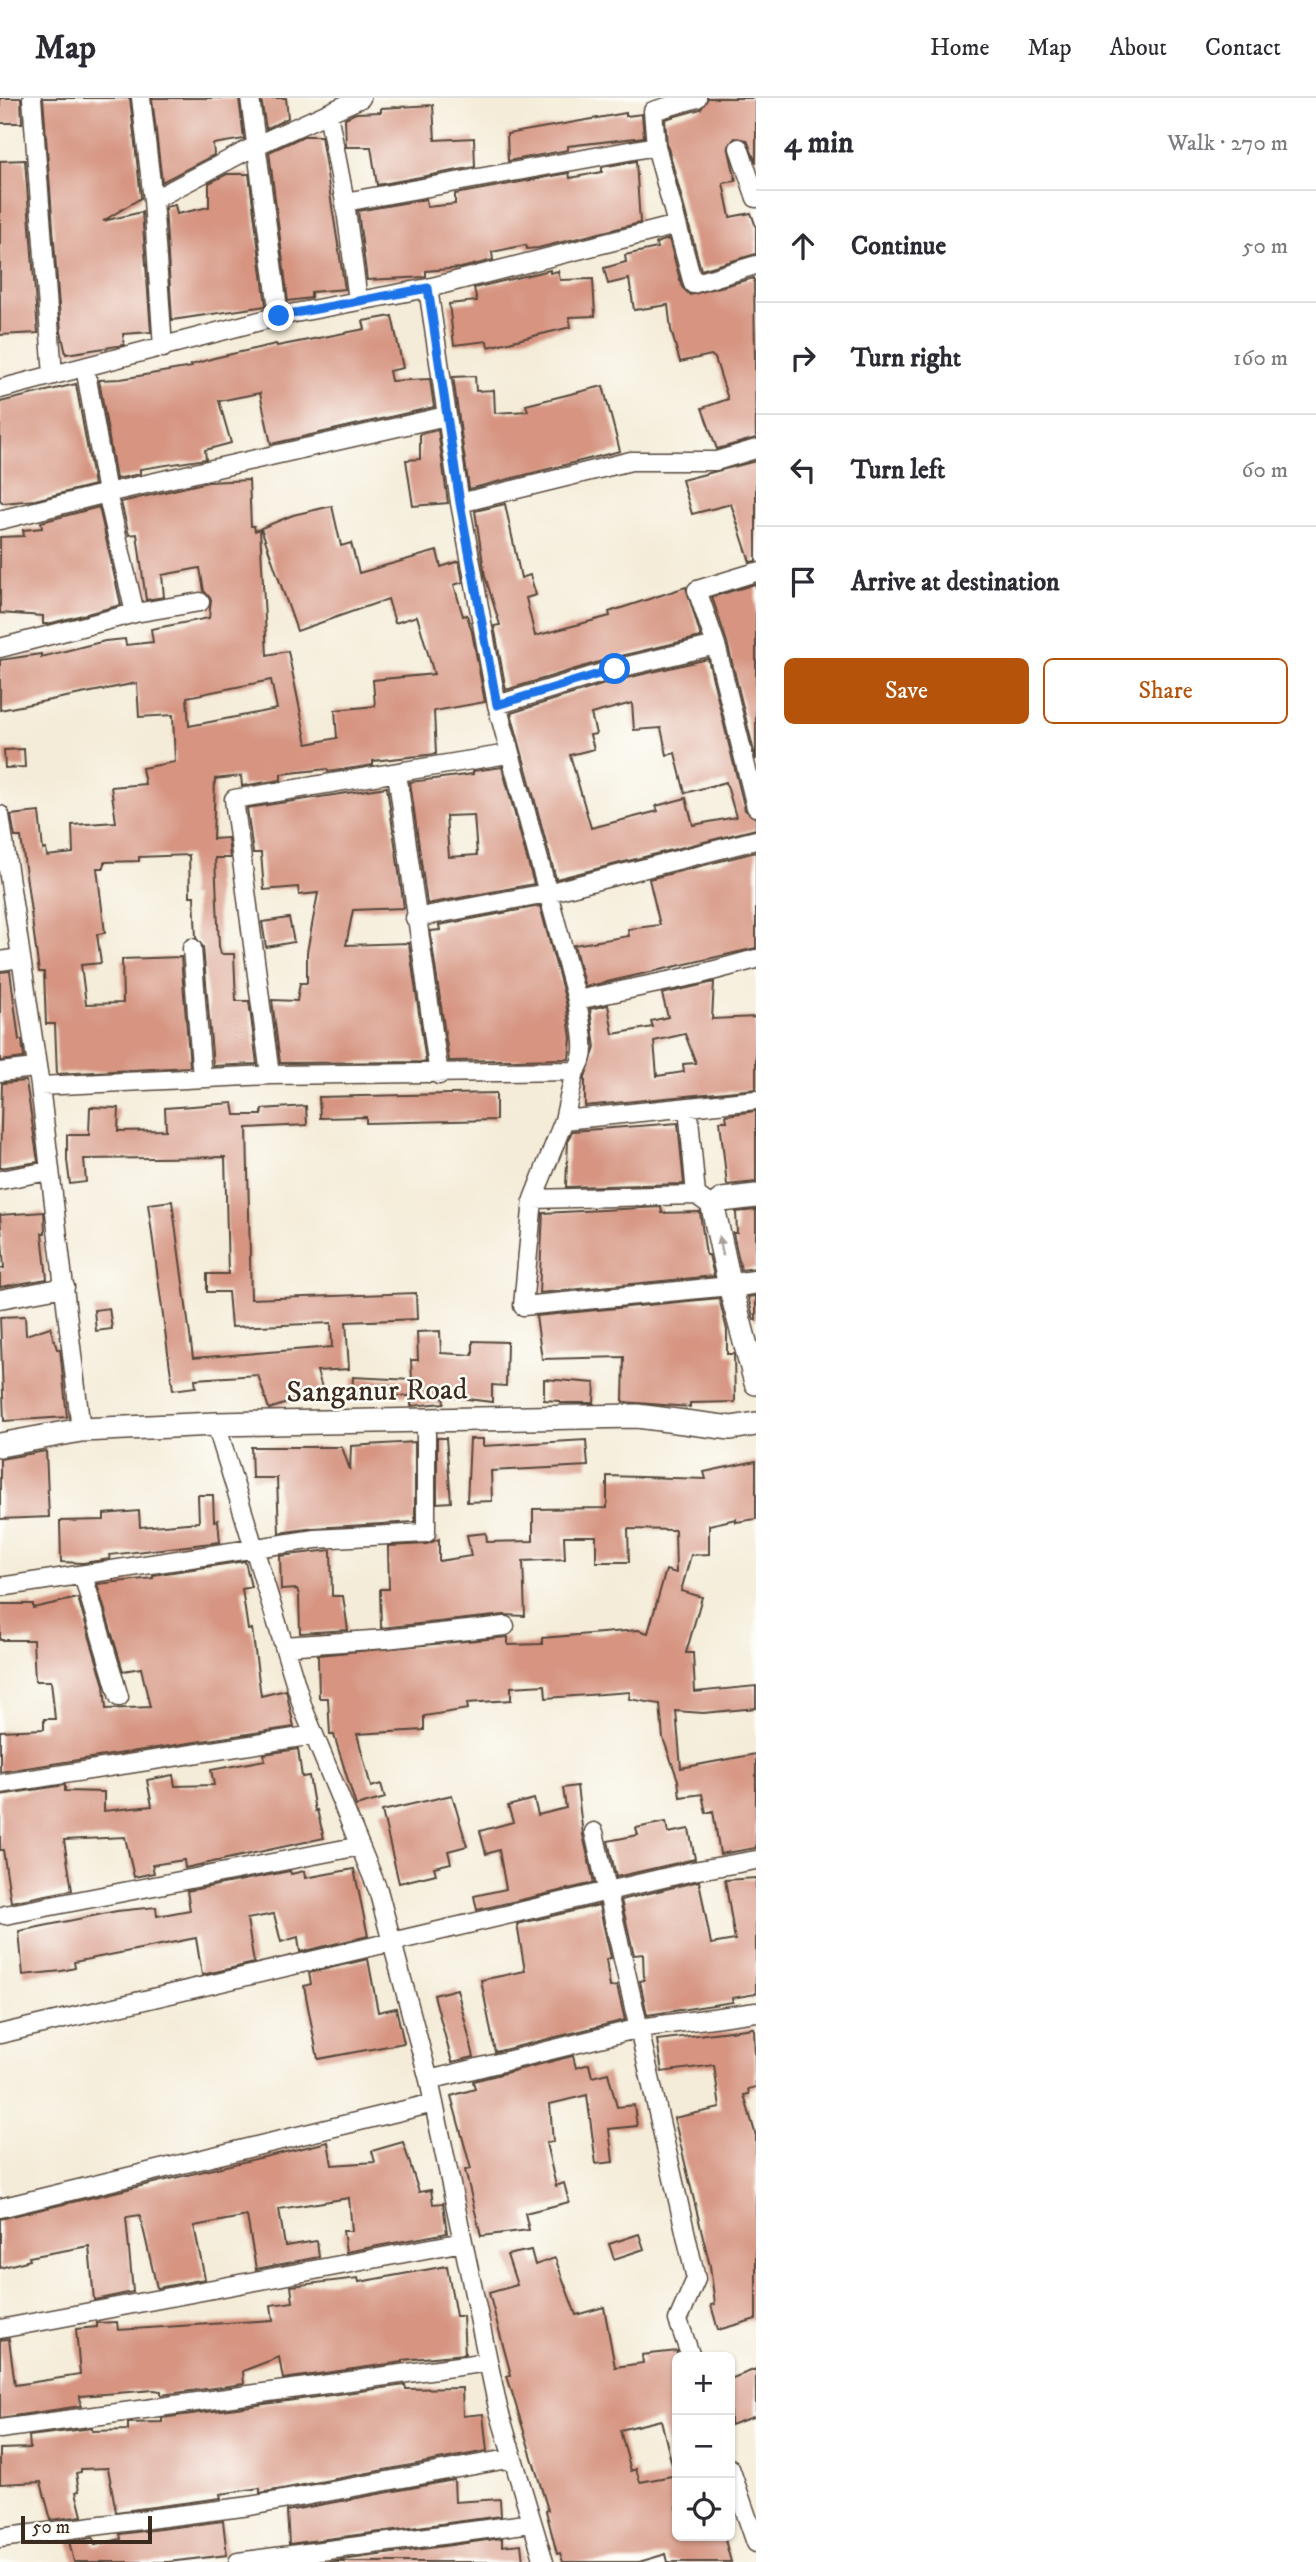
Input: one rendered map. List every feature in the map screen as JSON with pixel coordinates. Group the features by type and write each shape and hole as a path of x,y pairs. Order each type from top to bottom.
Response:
{"main road":[{"path":"756,1196 705,1201 756,1383"},
{"path":"730,1286 756,1282"},
{"name":"Sanganur Road","path":"0,1444 81,1430 216,1424 637,1416 731,1428 756,1424"}],"street":[{"path":"32,98 53,375"},
{"path":"141,98 153,200 163,348"},
{"path":"250,98 279,316"},
{"path":"153,200 257,145 361,98"},
{"path":"697,98 653,111 656,146 693,284 756,265"},
{"path":"328,113 345,202 358,300"},
{"path":"345,202 656,146"},
{"path":"739,148 756,198"},
{"path":"0,389 279,316 428,288 677,225"},
{"path":"428,288 460,503 497,705 508,754 577,1000 583,1047 581,1066 575,1071 564,1120 533,1199 523,1306 730,1286"},
{"path":"85,367 107,493 135,613"},
{"path":"0,520 446,416"},
{"path":"460,503 631,461 716,461 756,449"},
{"path":"756,572 697,590 716,645 756,807"},
{"path":"0,648 135,613 200,602"},
{"path":"497,705 615,669 716,645"},
{"path":"270,1075 234,799 508,754"},
{"path":"397,773 415,918 439,1074"},
{"path":"0,815 4,866 40,1086 81,1430"},
{"path":"415,918 547,893 756,840"},
{"path":"192,948 202,1078"},
{"path":"0,961 20,958"},
{"path":"577,1000 697,975 756,959"},
{"path":"0,1072 35,1068"},
{"path":"40,1086 270,1075 575,1071"},
{"path":"564,1120 756,1100"},
{"path":"533,1199 705,1201 688,1107"},
{"path":"0,1180 49,1171"},
{"path":"0,1299 65,1287"},
{"path":"0,1587 315,1539 426,1533 426,1420"},
{"path":"216,1424 314,1735 378,1890 429,2080 488,2362 544,2562"},
{"path":"83,1576 119,1697"},
{"path":"284,1646 386,1639 505,1626"},
{"path":"0,1784 314,1735"},
{"path":"594,1832 696,2279 678,2320 689,2352"},
{"path":"5,1915 360,1846"},
{"path":"0,2034 392,1944 693,1871 756,1860"},
{"path":"429,2080 640,2028 756,2012"},
{"path":"0,2208 434,2103"},
{"path":"0,2329 463,2242"},
{"path":"0,2429 488,2362"},
{"path":"0,2538 250,2506 513,2458"},
{"path":"733,2478 756,2543"},
{"path":"238,2562 532,2523"}],"building":[{"path":"0,98 21,98 22,123 0,123"},
{"path":"43,98 130,98 141,198 103,221 142,212 151,332 123,334 124,345 66,354 61,332"},
{"path":"152,98 239,98 244,139 213,144 214,155 162,182"},
{"path":"261,98 286,98 288,118 266,129"},
{"path":"708,98 756,98 756,163 747,140 735,138 728,146 736,181 723,183 730,217 751,213 756,227 756,254 701,270 667,144 665,119 701,109"},
{"path":"433,105 435,140 474,138 475,167 377,185 371,147 346,147 345,118 356,113 381,112 381,108"},
{"path":"626,113 626,116 642,114 644,137 568,146 568,150 508,161 507,134"},
{"path":"304,136 321,136 345,289 311,292 311,298 288,301 269,152"},
{"path":"25,160 38,333 0,335 0,161"},
{"path":"636,161 640,223 538,248 527,249 526,245 492,252 493,260 461,268 426,271 426,277 367,280 358,211 426,199 427,207 455,204 455,194 569,173 570,178 602,172 602,167"},
{"path":"227,174 249,174 266,306 172,320 165,207 175,205 177,214 209,207 209,183"},
{"path":"669,239 682,287 690,295 754,278 756,438 717,449 702,408 728,399 715,358 711,355 680,362 671,330 668,305 634,310 629,279 608,284 604,268 626,262 625,255 657,248 656,243"},
{"path":"550,270 550,273 558,271 560,280 593,279 595,316 569,317 571,327 488,347 487,341 454,345 449,304 477,301 474,288"},
{"path":"392,316 403,368 389,371 391,381 430,379 434,407 271,444 260,393 219,401 231,443 205,450 206,459 140,469 140,474 116,479 99,380 192,367 191,365 214,358 276,344 277,346 365,329 363,321"},
{"path":"475,376 476,391 494,390 495,413 528,411 526,405 603,386 620,451 469,489 453,377"},
{"path":"76,384 94,485 35,500 3,503 0,500 0,402"},
{"path":"438,430 448,503 413,506 406,460 420,459 420,434"},
{"path":"756,461 756,561 750,562 731,504 692,514 682,480"},
{"path":"249,480 251,526 254,526 255,531 260,529 267,655 288,651 307,744 337,738 335,710 375,706 373,680 434,674 417,616 395,623 388,599 297,631 261,528 293,515 332,506 341,546 351,543 359,573 437,551 441,567 459,561 463,582 454,585 463,616 467,615 472,632 485,702 434,711 436,754 373,761 373,765 328,772 327,769 281,774 281,780 242,786 241,776 215,779 213,839 228,838 230,858 215,858 219,946 221,954 234,954 236,1001 249,1001 257,1064 213,1066 203,947 196,938 194,896 190,896 189,855 139,857 139,861 104,862 104,868 97,868 105,933 97,934 101,963 81,965 86,1004 123,1003 122,959 181,957 190,1067 57,1074 55,1024 46,1024 44,972 39,972 21,837 15,837 11,815 39,812 43,850 46,849 47,856 73,853 72,825 116,822 111,787 145,784 142,768 175,762 173,715 139,717 137,683 0,710 0,660 41,654 41,657 105,641 125,639 126,645 153,642 151,629 209,618 211,599 204,591 200,568 162,575 164,597 146,600 137,534 129,535 121,502 208,482","holes":["271,680 277,709 189,726 187,697"]},
{"path":"505,504 521,578 530,575 536,595 526,598 535,636 610,616 609,612 686,587 701,637 612,658 506,690 494,626 500,625 485,576 475,511"},
{"path":"99,507 121,605 48,624 43,624 43,616 0,613 0,537 24,536 23,530 42,528 41,522"},
{"path":"755,584 756,760 727,642 712,597"},
{"path":"708,659 745,810 756,818 756,829 556,879 511,713 618,680","holes":["632,703 634,730 661,728 667,755 675,753 685,793 726,782 736,817 693,825 686,798 656,806 658,811 591,828 570,755 594,749 590,735 596,734 591,714"]},
{"path":"24,749 25,767 5,768 4,750"},
{"path":"502,767 534,884 427,904 410,782 473,774 473,771","holes":["474,815 477,855 449,857 446,816"]},
{"path":"387,787 404,908 353,910 346,945 409,943 426,1062 280,1063 272,1000 297,1001 300,983 307,983 307,952 318,893 299,895 298,887 264,890 261,853 253,853 247,808"},
{"path":"756,852 756,948 585,987 574,945 629,936 628,929 660,925 649,879"},
{"path":"540,906 566,1002 571,1038 569,1059 449,1061 430,931 440,930 439,925"},
{"path":"289,918 294,942 266,947 262,922"},
{"path":"10,971 24,1058 0,1061 0,972"},
{"path":"714,982 712,1019 756,1017 756,1089 585,1106 585,1077 595,1048 590,1009 608,1005 613,1034 653,1027 651,1021 668,1017 662,994","holes":["685,1034 696,1063 683,1064 684,1072 657,1076 654,1041"]},
{"path":"26,1081 38,1162 0,1168 2,1083"},
{"path":"496,1093 496,1120 366,1123 366,1117 320,1118 319,1097"},
{"path":"233,1103 235,1115 262,1115 262,1109 306,1106 307,1125 247,1128 251,1299 416,1293 417,1319 346,1322 349,1369 317,1371 323,1391 269,1409 258,1375 195,1379 196,1387 173,1390 148,1204 172,1201 193,1358 332,1347 331,1323 231,1327 228,1292 207,1292 207,1274 228,1274 225,1157 84,1159 86,1182 70,1184 67,1160 67,1135 89,1135 90,1107 119,1108 118,1131 166,1130 165,1108"},
{"path":"756,1111 756,1182 727,1185 720,1121 727,1121 726,1115"},
{"path":"678,1123 684,1184 566,1187 568,1140 572,1131"},
{"path":"661,1207 662,1213 700,1212 706,1255 709,1255 714,1276 539,1293 543,1213"},
{"path":"756,1210 756,1268 741,1270 733,1233 737,1233 736,1212"},
{"path":"44,1212 45,1233 42,1233 47,1279 0,1287 0,1268 4,1268 0,1215"},
{"path":"756,1296 756,1320 754,1320 748,1297"},
{"path":"719,1298 727,1330 727,1354 734,1354 735,1402 690,1403 690,1407 623,1402 624,1357 542,1359 536,1316"},
{"path":"109,1308 112,1329 96,1331 94,1310"},
{"path":"25,1316 26,1335 50,1327 57,1349 60,1349 67,1417 4,1421 0,1317"},
{"path":"440,1331 441,1353 473,1355 473,1341 507,1342 506,1386 492,1385 492,1402 443,1396 444,1403 411,1406 411,1396 352,1395 353,1377 412,1380 411,1360 418,1360 417,1332"},
{"path":"544,1379 595,1383 594,1403 544,1400"},
{"path":"437,1438 446,1438 451,1502 437,1503"},
{"path":"470,1439 483,1439 483,1446 586,1440 588,1466 491,1471 492,1501 467,1502"},
{"path":"415,1442 415,1522 314,1528 279,1533 277,1478 252,1478 251,1447 342,1447 350,1470 351,1446"},
{"path":"46,1451 49,1517 0,1519 0,1459"},
{"path":"756,1461 756,1519 736,1522 736,1519 709,1525 709,1554 691,1555 681,1591 702,1597 686,1653 693,1653 695,1692 756,1686 756,1708 703,1713 676,1711 681,1768 756,1754 756,1848 720,1854 713,1811 706,1813 702,1794 680,1797 678,1780 663,1738 660,1704 629,1699 630,1692 546,1698 545,1685 511,1687 511,1700 467,1703 468,1709 424,1716 424,1730 357,1734 371,1787 381,1784 385,1798 356,1806 334,1735 330,1735 328,1698 319,1698 318,1655 508,1637 508,1645 542,1644 542,1638 638,1630 648,1633 666,1570 676,1573 675,1530 628,1529 629,1562 596,1562 596,1536 564,1536 565,1559 523,1561 525,1616 504,1615 381,1628 380,1589 389,1589 388,1546 427,1544 439,1539 439,1561 471,1556 467,1535 486,1533 487,1542 533,1541 533,1509 607,1508 607,1476 706,1479 704,1472"},
{"path":"198,1495 213,1495 214,1521 218,1520 220,1542 109,1555 110,1559 83,1563 61,1562 60,1521 104,1520 104,1514 139,1511 140,1527 199,1522"},
{"path":"331,1550 332,1596 343,1596 348,1630 300,1633 299,1595 297,1589 281,1590 280,1556"},
{"path":"245,1561 251,1587 242,1589 248,1630 252,1629 261,1696 286,1690 294,1727 0,1772 0,1731 44,1729 44,1719 55,1719 51,1681 35,1681 33,1640 0,1640 0,1604 33,1604 33,1608 78,1598 104,1685 106,1709 150,1707 141,1668 123,1671 97,1584 153,1578 153,1575"},
{"path":"298,1749 302,1777 309,1776 315,1811 317,1810 324,1838 185,1868 184,1860 152,1865 154,1873 134,1877 125,1837 64,1840 72,1890 11,1902 3,1850 0,1850 0,1795 65,1785 65,1791 104,1792 104,1811 152,1806 147,1780 173,1775 175,1786 214,1785 211,1770 265,1760 264,1754"},
{"path":"577,1786 583,1835 594,1883 477,1910 474,1896 506,1889 499,1850 486,1854 480,1831 513,1822 508,1806 534,1799 538,1815 566,1808 563,1788"},
{"path":"452,1795 467,1846 448,1851 451,1863 434,1867 436,1874 399,1883 382,1811"},
{"path":"666,1822 668,1833 689,1829 695,1859 616,1877 608,1841 638,1835 636,1828"},
{"path":"354,1869 368,1936 300,1952 298,1937 281,1942 274,1914 247,1919 254,1963 202,1975 196,1938 74,1962 75,1968 62,1971 23,1975 19,1931 117,1911 156,1907 157,1916 190,1910 187,1891 290,1871 291,1874 304,1871 305,1878"},
{"path":"756,1878 756,1994 732,1998 733,2002 647,2015 640,1981 644,1980 643,1954 634,1955 621,1900 699,1881 711,1944 735,1940 725,1880"},
{"path":"599,1905 611,1958 606,1959 610,1987 617,1986 625,2020 495,2052 481,1980 525,1971 517,1924"},
{"path":"368,1959 378,2012 396,2008 404,2043 318,2059 304,1986 311,1984 309,1973"},
{"path":"457,1989 474,2057 452,2062 434,1995"},
{"path":"754,2028 756,2087 748,2089 749,2094 744,2095 756,2136 756,2319 718,2330 711,2305 715,2304 710,2266 674,2118 720,2108 714,2065 662,2072 657,2040"},
{"path":"573,2056 576,2068 589,2064 592,2077 608,2073 617,2107 634,2105 637,2126 609,2129 613,2162 596,2164 587,2095 550,2104 553,2142 546,2143 556,2186 564,2183 569,2202 525,2213 529,2230 481,2236 465,2170 471,2169 451,2096 475,2089 473,2081"},
{"path":"328,2142 332,2165 375,2162 372,2151 403,2142 419,2192 431,2190 433,2204 443,2203 447,2233 346,2252 343,2231 352,2231 349,2198 279,2209 285,2246 317,2241 319,2257 256,2269 247,2216 194,2226 205,2279 157,2288 140,2215 126,2217 133,2292 94,2300 89,2246 29,2257 30,2260 0,2268 0,2219"},
{"path":"639,2234 644,2249 614,2259 609,2244"},
{"path":"531,2250 535,2265 555,2258 576,2315 604,2307 615,2367 643,2363 642,2355 677,2351 672,2352 672,2465 661,2420 620,2430 631,2471 636,2469 640,2482 672,2476 672,2541 725,2541 731,2562 668,2562 666,2554 639,2562 563,2562 560,2553 557,2554 546,2511 548,2510 507,2376 511,2375 489,2293 517,2285 507,2255"},
{"path":"447,2266 456,2316 463,2316 465,2354 403,2360 283,2379 279,2357 243,2371 244,2384 161,2395 161,2391 154,2390 80,2396 81,2406 0,2418 0,2340 9,2339 15,2385 80,2375 76,2329 97,2327 97,2323 117,2322 118,2330 273,2320 271,2305 293,2302 291,2286 358,2278 359,2282"},
{"path":"756,2369 756,2416 735,2423 735,2415 735,2377"},
{"path":"405,2385 406,2389 462,2388 463,2416 483,2414 487,2451 260,2493 260,2488 220,2494 221,2498 116,2512 108,2468 81,2469 81,2472 76,2473 79,2491 76,2492 82,2516 51,2520 41,2482 0,2484 0,2449 30,2448 29,2436 92,2428 92,2431 128,2430 128,2423 162,2422 162,2418"},
{"path":"454,2480 455,2502 500,2499 501,2516 289,2544 287,2511"},
{"path":"223,2521 227,2555 168,2562 74,2562 69,2541 93,2538 95,2545 121,2539 120,2534"},
{"path":"502,2538 502,2546 521,2544 523,2562 328,2562"}],"route":[{"path":"279,316 428,288 460,503 497,705 615,669"}]}
